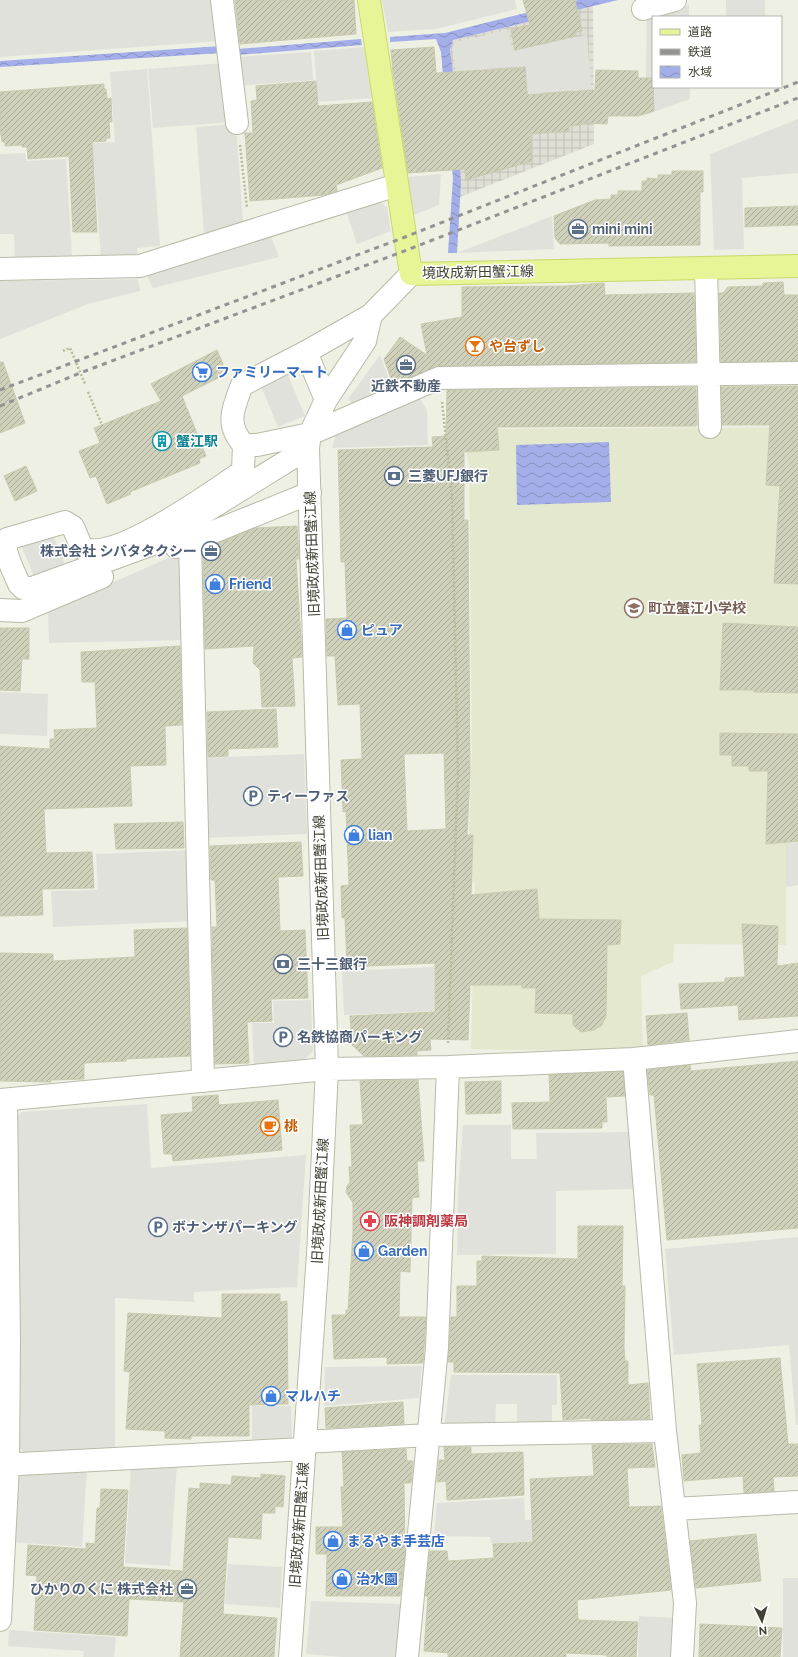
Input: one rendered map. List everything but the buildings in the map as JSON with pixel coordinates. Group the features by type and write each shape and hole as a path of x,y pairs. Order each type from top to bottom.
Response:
{"main road":[{"name":"境政成新田蟹江線","path":"369,0 411,274 798,266"}],"street":[{"path":"222,0 238,123"},
{"path":"643,10 675,0"},
{"path":"0,269 140,266 250,230 397,185"},
{"path":"706,268 710,427"},
{"path":"411,274 371,315 306,352 242,385 234,407 232,423 237,437 244,445 243,471 152,531 102,551 88,551 82,548 73,527 65,522 7,539 5,542 5,550 19,584 23,588 32,588 153,544 309,441 439,378 798,373"},
{"name":"旧境政成新田蟹江線","path":"290,1657 318,1254 327,1069 309,441 326,400 365,342 371,315"},
{"path":"306,352 326,400"},
{"path":"244,445 309,441"},
{"path":"0,610 22,611 310,493"},
{"path":"190,541 203,1081"},
{"path":"0,1620 9,1340 3,1100 327,1069 448,1067 634,1060 798,1041"},
{"path":"634,1060 665,1431 685,1603 682,1657"},
{"path":"407,1657 437,1348 448,1067"},
{"path":"4,1465 305,1445 429,1435 665,1431"},
{"path":"674,1509 798,1502"}],"path":[{"path":"238,123 250,230"},
{"path":"63,351 70,348 85,384"},
{"path":"439,378 452,496 458,773 448,1067"},
{"path":"88,392 102,425"}],"shaded area":[{"path":"0,0 214,0 220,41 0,57"},
{"path":"382,0 515,0 517,9 436,29 388,32"},
{"path":"726,0 765,0 765,16 726,16"},
{"path":"689,5 689,16 653,16"},
{"path":"593,6 594,144 460,197 461,183 455,86 450,50 453,40"},
{"path":"652,16 652,88 690,88 690,99 645,115 647,18"},
{"path":"508,30 513,51 587,35 591,89 528,94 526,66 456,71 452,50 455,42"},
{"path":"364,47 373,98 318,102 314,51"},
{"path":"311,52 313,80 239,86 236,57"},
{"path":"223,63 232,122 153,128 148,69"},
{"path":"147,69 160,246 137,248 137,254 101,257 92,143 115,142 110,72"},
{"path":"798,119 798,173 742,178 744,249 714,250 710,154"},
{"path":"236,124 243,222 204,234 196,127"},
{"path":"25,153 26,161 66,159 72,256 15,259 14,234 0,234 0,154"},
{"path":"441,174 439,205 414,215 408,177"},
{"path":"374,199 387,207 391,231 357,244 345,208"},
{"path":"552,216 554,249 457,253"},
{"path":"270,234 279,257 153,288 146,274"},
{"path":"138,279 140,291 88,304 0,339 0,281"},
{"path":"380,355 393,390 353,406 348,399"},
{"path":"287,373 305,416 278,427 260,384"},
{"path":"419,397 427,410 428,445 332,448 337,431"},
{"name":"町立蟹江小学校","path":"798,427 798,843 786,844 786,945 674,944 673,962 641,976 643,1052 471,1049 475,883 467,882 472,751 469,465 462,429"},
{"path":"52,532 66,567 35,579 21,545"},
{"path":"184,551 186,640 49,643 48,611"},
{"path":"0,692 48,694 47,736 0,734"},
{"name":"ティーファス","path":"304,754 307,834 203,838 199,758"},
{"path":"798,843 798,885 786,887 786,844"},
{"path":"193,850 195,921 53,927 51,891 98,890 96,854"},
{"path":"434,967 434,1011 344,1015 342,971"},
{"name":"名鉄協商パーキング","path":"311,1000 313,1051 297,1067 254,1069 252,1023 274,1023 273,1001"},
{"name":"ボナンザパーキング","path":"147,1104 151,1168 306,1155 297,1287 194,1292 194,1302 115,1298 115,1451 28,1457 19,1448 14,1121 21,1112"},
{"path":"463,1125 511,1125 511,1159 537,1159 536,1133 630,1132 634,1189 556,1191 556,1254 457,1255 458,1192"},
{"path":"798,1237 798,1425 796,1425 789,1345 674,1355 665,1249"},
{"path":"422,1366 419,1398 324,1406 325,1367"},
{"path":"451,1375 557,1375 557,1405 552,1405 552,1425 517,1425 517,1404 496,1404 495,1429 444,1428"},
{"path":"252,1406 291,1406 292,1440 252,1444"},
{"path":"177,1463 170,1566 125,1563 131,1466"},
{"path":"87,1468 82,1547 10,1542 18,1473"},
{"path":"524,1498 525,1520 589,1517 590,1539 491,1543 490,1537 434,1536 437,1503"},
{"path":"228,1564 282,1567 280,1608 225,1604"},
{"path":"783,1578 798,1578 798,1657 783,1657"},
{"path":"311,1601 402,1604 397,1657 342,1657 306,1654"},
{"path":"639,1616 675,1618 673,1657 638,1657"},
{"path":"9,1630 116,1637 114,1657 83,1657 84,1651 8,1646"}],"water":[{"path":"578,0 618,0 453,40 450,50 455,86 444,87 441,52 436,39 390,42 390,37 445,33"},
{"path":"361,39 362,45 237,55 221,53 0,67 0,61 221,46 238,49"},
{"path":"456,100 461,183 457,253 448,253 453,178 446,101"},
{"path":"609,442 611,502 517,505 516,445"}],"railway":[{"path":"0,390 405,237 798,82"},
{"path":"0,406 80,373 407,250 798,98"}],"place":[{"name":"mini mini","path":"578,229"},
{"name":"や台ずし","path":"475,346"},
{"name":"近鉄不動産","path":"406,365"},
{"name":"ファミリーマート","path":"202,372"},
{"name":"蟹江駅","path":"162,441"},
{"name":"三菱UFJ銀行","path":"394,476"},
{"name":"株式会社 シバタタクシー","path":"211,551"},
{"name":"Friend","path":"215,584"},
{"name":"町立蟹江小学校","path":"634,608"},
{"name":"ピュア","path":"347,630"},
{"name":"ティーファス","path":"253,796"},
{"name":"lian","path":"354,835"},
{"name":"三十三銀行","path":"283,964"},
{"name":"名鉄協商パーキング","path":"283,1037"},
{"name":"桃","path":"270,1126"},
{"name":"阪神調剤薬局","path":"370,1221"},
{"name":"ボナンザパーキング","path":"158,1227"},
{"name":"Garden","path":"364,1251"},
{"name":"マルハチ","path":"271,1396"},
{"name":"まるやま手芸店","path":"333,1541"},
{"name":"治水園","path":"342,1579"},
{"name":"ひかりのくに 株式会社","path":"187,1589"}]}
